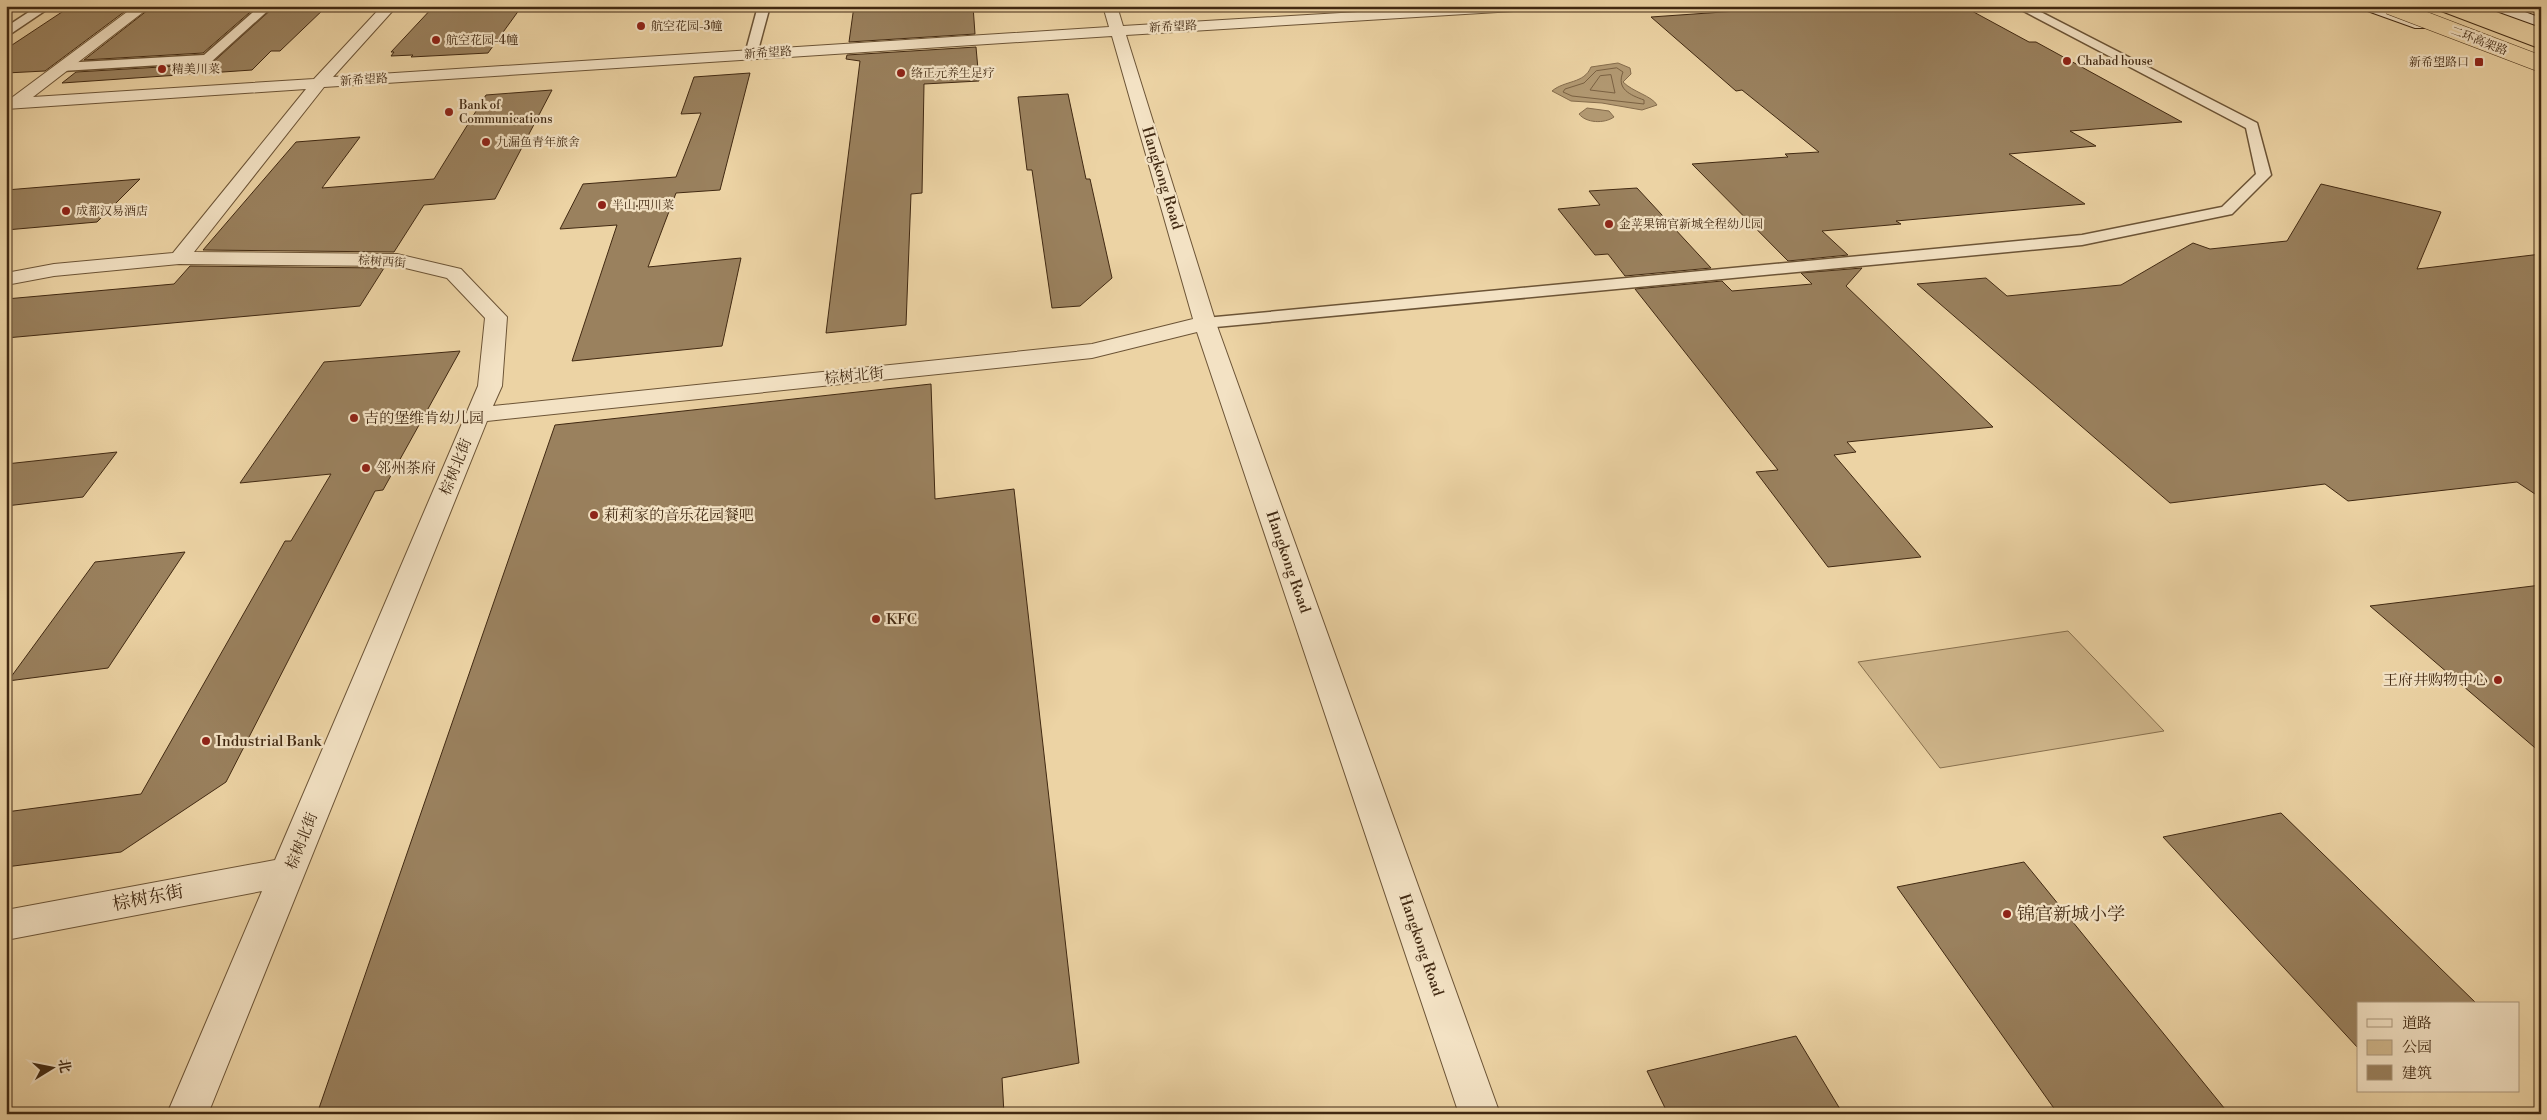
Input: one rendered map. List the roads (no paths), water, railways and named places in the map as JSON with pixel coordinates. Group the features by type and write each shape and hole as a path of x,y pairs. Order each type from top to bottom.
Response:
{"highway":[{"name":"二环高架路","path":"2389,6 2541,65"},
{"path":"2412,6 2541,55"},
{"path":"2438,6 2541,44"},
{"name":"二环高架路","path":"2480,13 2541,35"}],"street":[{"path":"10,104 144,6"},
{"path":"179,258 320,83 390,6"},
{"path":"2367,6 2541,65"},
{"path":"2395,6 2541,65"},
{"path":"2496,6 2541,22"},
{"name":"新希望路","path":"10,104 751,54 1114,18 1520,7"},
{"name":"Hangkong Road","path":"1114,18 1205,323 1480,1114"},
{"name":"棕树西街","path":"6,279 54,270 179,258 397,260 454,273 496,318 490,386 477,415"},
{"name":"棕树北街","path":"187,1114 290,871 477,415 1092,352 1205,323"},
{"name":"棕树东街","path":"6,925 290,871"}],"lane":[{"path":"6,33 46,6"},
{"path":"62,67 207,59 267,6"},
{"path":"751,54 764,6"},
{"path":"1205,323 2082,240 2227,211 2264,175 2252,126 2020,6"}],"water":[{"path":"1618,63 1630,68 1631,74 1623,82 1651,99 1657,105 1642,110 1602,103 1571,101 1552,91 1584,76 1591,67"},
{"path":"1587,108 1609,111 1614,117 1600,122 1591,121 1579,114"}],"place":[{"name":"航空花园-3幢","path":"641,26"},
{"name":"航空花园-4幢","path":"436,40"},
{"name":"Chabad house","path":"2067,61"},
{"name":"新希望路口","path":"2479,62"},
{"name":"精美川菜","path":"162,69"},
{"name":"络正元养生足疗","path":"901,73"},
{"name":"Bank of Communications","path":"449,112"},
{"name":"九漏鱼青年旅舍","path":"486,142"},
{"name":"半山·四川菜","path":"602,205"},
{"name":"成都汉易酒店","path":"66,211"},
{"name":"金苹果锦官新城全程幼儿园","path":"1609,224"},
{"name":"吉的堡维肯幼儿园","path":"354,418"},
{"name":"邻州茶府","path":"366,468"},
{"name":"莉莉家的音乐花园餐吧","path":"594,515"},
{"name":"KFC","path":"876,619"},
{"name":"王府井购物中心","path":"2498,680"},
{"name":"Industrial Bank","path":"206,741"},
{"name":"锦官新城小学","path":"2007,914"}]}
